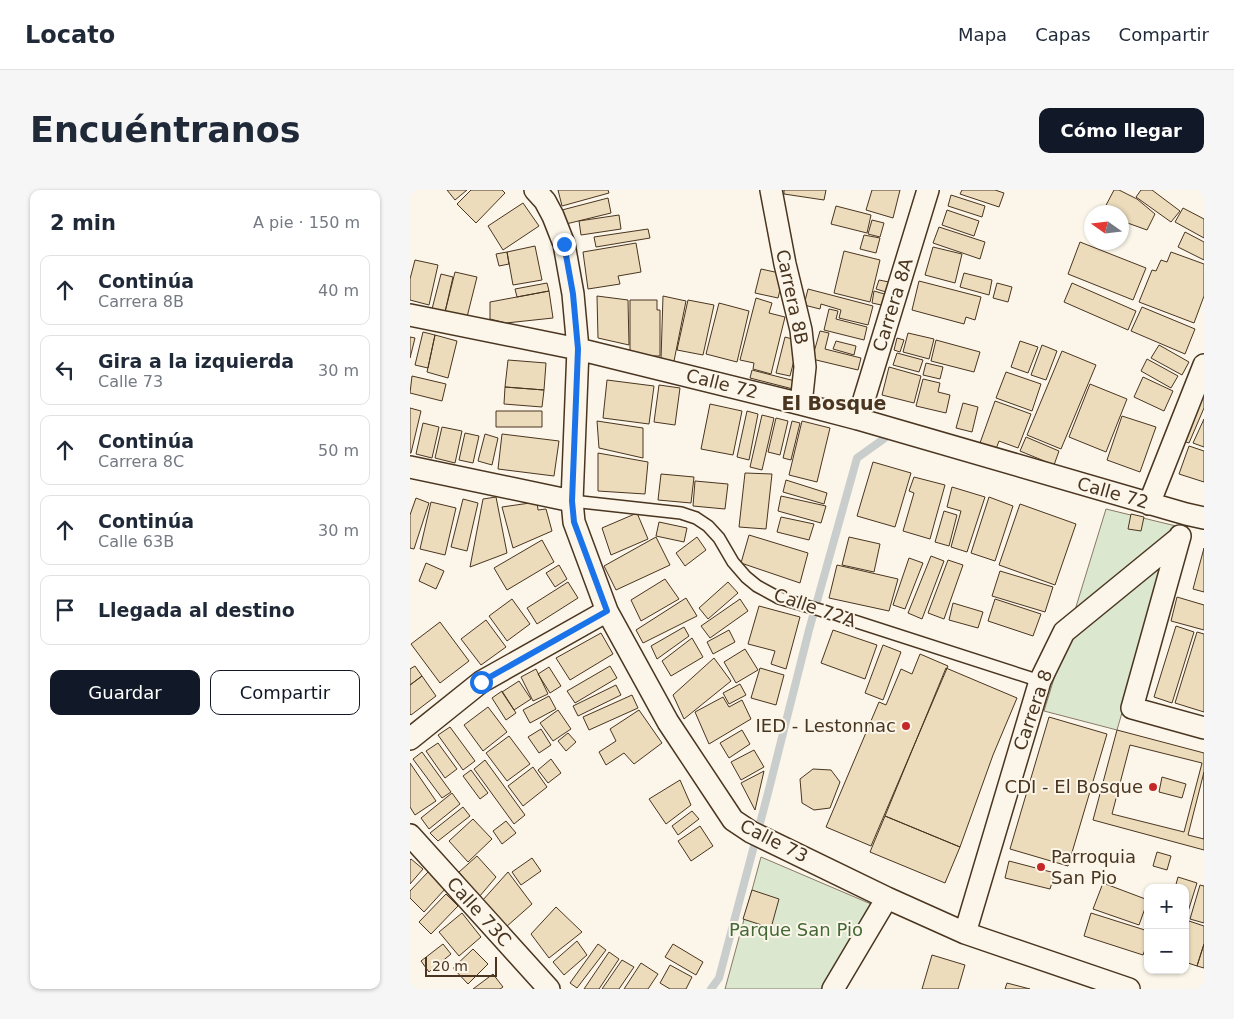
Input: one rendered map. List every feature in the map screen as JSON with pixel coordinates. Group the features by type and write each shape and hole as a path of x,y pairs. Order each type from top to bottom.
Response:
{"street":[{"name":"Calle 73","path":"535,190 553,216 564,244 573,294 578,349 572,501 574,522 607,611 668,722 733,820 756,834 887,898 965,933 1129,989"},
{"name":"Carrera 8B","path":"772,190 785,264 801,330 805,367 801,404"},
{"name":"Carrera 8A","path":"858,419 928,190"},
{"name":"Calle 72","path":"410,316 578,349 801,404 1195,516"},
{"path":"1149,504 1204,366"},
{"name":"Calle 72A","path":"410,467 572,501"},
{"path":"1195,516 1179,538 1132,708 1204,728"},
{"name":"Carrera 8","path":"965,933 1040,681 1064,632 1179,538"},
{"path":"410,739 481,682 607,611"},
{"name":"Calle 73C","path":"410,835 549,989"},
{"path":"833,989 887,898"}],"lane":[{"name":"Calle 72A","path":"572,501 681,513 696,518 708,526 720,538 733,562 746,577 779,598 1040,681"}],"green space":[{"path":"1106,509 1176,526 1117,730 1044,711"},
{"name":"Parque San Pio","path":"761,857 871,904 823,989 725,989"}],"building":[{"path":"447,190 467,190 455,200"},
{"path":"471,190 502,190 505,193 476,223 457,204"},
{"path":"558,190 608,190 609,193 562,206"},
{"path":"784,190 826,190 824,200 784,194"},
{"path":"872,190 900,190 893,218 866,210"},
{"path":"962,190 995,190 1004,193 999,207 960,194"},
{"path":"1114,190 1119,190 1137,199 1155,214 1147,230 1129,224 1129,205 1106,205"},
{"path":"1141,190 1152,190 1180,211 1171,222 1136,197"},
{"path":"951,195 985,206 982,217 948,206"},
{"path":"608,198 611,213 566,224 562,210"},
{"path":"523,203 539,226 503,250 488,226"},
{"path":"836,206 871,215 867,233 831,224"},
{"path":"1183,208 1204,219 1204,238 1175,222"},
{"path":"947,210 979,221 974,236 942,225"},
{"path":"619,215 621,229 581,235 579,221"},
{"path":"872,220 884,223 880,237 868,234"},
{"path":"939,227 985,242 980,259 933,243"},
{"path":"648,229 650,238 596,247 594,237"},
{"path":"1185,232 1204,242 1204,260 1178,247"},
{"path":"864,235 880,238 876,253 860,249"},
{"path":"1080,242 1084,244 1084,250 1100,250 1146,268 1133,300 1068,274"},
{"path":"636,243 641,272 618,276 620,284 588,289 583,252"},
{"path":"535,246 542,280 513,285 507,252"},
{"path":"933,247 962,254 955,283 925,275"},
{"path":"844,251 880,260 870,302 834,293"},
{"path":"507,252 509,264 499,266 496,254"},
{"path":"1171,252 1204,264 1204,296 1194,323 1139,302 1152,270 1156,271 1161,260 1167,262"},
{"path":"415,260 438,265 429,305 410,300 410,279"},
{"path":"761,269 784,274 778,298 755,293"},
{"path":"455,272 477,277 467,317 445,312"},
{"path":"964,273 992,280 989,295 960,287"},
{"path":"441,274 453,277 445,312 432,309"},
{"path":"879,280 889,282 886,292 876,289"},
{"path":"919,281 981,297 975,320 966,317 964,324 912,310"},
{"path":"547,283 549,291 517,297 515,289"},
{"path":"997,283 1012,287 1008,302 993,298"},
{"path":"1072,283 1136,311 1128,330 1064,302"},
{"path":"808,289 873,306 868,325 839,318 841,310 821,304 820,309 804,305"},
{"path":"549,291 553,318 506,323 490,319 490,302"},
{"path":"874,291 888,295 886,306 872,303"},
{"path":"597,296 628,300 629,345 598,338"},
{"path":"663,296 686,301 674,361 661,359"},
{"path":"756,298 772,303 769,313 785,317 771,374 753,369 754,363 740,360"},
{"path":"630,300 657,300 657,310 660,310 660,356 630,356"},
{"path":"688,300 714,305 703,355 677,350"},
{"path":"719,303 749,311 737,362 706,354"},
{"path":"1142,307 1195,329 1185,354 1131,331"},
{"path":"829,309 838,311 836,319 867,327 864,340 824,330"},
{"path":"820,331 829,333 825,349 861,358 858,370 812,359"},
{"path":"423,332 435,335 428,368 415,365"},
{"path":"908,333 934,339 929,359 903,352"},
{"path":"435,335 457,341 448,378 427,372"},
{"path":"410,337 415,338 410,358"},
{"path":"785,337 799,341 790,376 776,373"},
{"path":"897,338 904,340 900,352 894,350"},
{"path":"936,340 980,352 974,372 931,361"},
{"path":"836,341 856,346 854,355 833,349"},
{"path":"1020,341 1038,347 1028,373 1011,367"},
{"path":"1042,345 1057,351 1046,380 1031,375"},
{"path":"1159,345 1189,362 1182,375 1151,358"},
{"path":"1062,351 1096,365 1061,449 1027,435"},
{"path":"897,353 923,360 919,372 893,365"},
{"path":"1147,359 1178,376 1171,388 1141,371"},
{"path":"508,360 546,363 544,390 505,387"},
{"path":"926,363 943,367 940,379 923,375"},
{"path":"889,367 921,376 914,403 882,395"},
{"path":"752,370 795,381 793,389 750,378"},
{"path":"1006,372 1041,384 1032,411 996,398"},
{"path":"412,376 446,384 442,401 410,393"},
{"path":"1143,377 1173,391 1164,411 1134,397"},
{"path":"923,379 940,383 938,392 950,395 946,413 916,406"},
{"path":"607,380 654,386 649,424 603,418"},
{"path":"1090,384 1127,399 1106,452 1069,437"},
{"path":"659,385 680,388 675,425 654,422"},
{"path":"505,387 544,390 542,407 504,404"},
{"path":"1204,391 1204,408 1189,443 1183,441"},
{"path":"995,401 1031,414 1018,448 999,441 996,449 980,443"},
{"path":"963,403 978,407 972,432 956,428"},
{"path":"710,404 742,411 733,455 701,449"},
{"path":"410,408 421,411 411,453 410,453"},
{"path":"496,411 542,411 542,427 496,427"},
{"path":"747,411 758,414 749,460 737,457"},
{"path":"762,415 774,418 762,470 750,467"},
{"path":"1122,416 1156,427 1140,472 1107,460"},
{"path":"776,418 788,421 780,455 768,452"},
{"path":"1204,419 1204,447 1193,443"},
{"path":"597,421 643,428 643,458 599,448"},
{"path":"792,421 800,423 791,460 783,458"},
{"path":"802,421 830,428 817,482 789,475"},
{"path":"423,423 439,427 432,458 416,454"},
{"path":"442,427 462,431 455,463 435,458"},
{"path":"465,433 479,436 473,463 459,460"},
{"path":"485,434 498,438 492,465 478,461"},
{"path":"502,434 559,441 554,476 498,469"},
{"path":"1026,437 1059,451 1054,465 1020,451"},
{"path":"1189,446 1204,451 1204,482 1179,474"},
{"path":"598,453 648,462 645,494 598,491"},
{"path":"873,462 911,473 895,527 857,516"},
{"path":"745,473 772,474 766,529 739,527"},
{"path":"661,474 694,477 691,503 658,500"},
{"path":"914,477 945,485 930,539 903,531 914,493 909,491"},
{"path":"786,480 827,493 824,504 783,492"},
{"path":"695,481 728,484 725,509 693,506"},
{"path":"952,487 985,497 967,552 951,547 961,511 947,507"},
{"path":"781,496 826,506 821,523 778,511"},
{"path":"496,497 507,553 470,567 483,499"},
{"path":"989,497 1013,506 995,561 971,553"},
{"path":"416,498 429,503 414,549 410,548 410,515"},
{"path":"463,499 478,503 467,551 451,547"},
{"path":"431,502 456,508 445,555 420,549"},
{"path":"537,502 538,510 546,509 552,531 513,548 502,507"},
{"path":"1020,504 1076,524 1055,585 999,565"},
{"path":"944,511 957,515 949,546 935,542"},
{"path":"637,513 648,539 611,555 602,528"},
{"path":"1131,514 1144,517 1141,531 1128,529"},
{"path":"781,517 814,524 809,540 777,532"},
{"path":"659,522 687,528 684,542 656,536"},
{"path":"749,535 808,553 800,583 741,563"},
{"path":"656,537 670,565 616,590 604,566"},
{"path":"697,537 706,550 685,566 676,553"},
{"path":"849,537 880,544 874,572 842,565"},
{"path":"542,540 554,562 507,590 494,568"},
{"path":"1204,548 1204,592 1193,589"},
{"path":"931,556 944,561 922,619 908,613"},
{"path":"909,558 923,563 905,609 893,605"},
{"path":"948,560 963,565 944,619 928,613"},
{"path":"426,563 444,571 436,589 419,581"},
{"path":"559,565 567,579 555,587 546,573"},
{"path":"837,565 898,579 889,611 829,598"},
{"path":"1000,571 1053,587 1045,612 992,596"},
{"path":"665,579 679,599 641,621 631,600"},
{"path":"568,582 578,598 537,624 527,608"},
{"path":"728,582 738,593 708,619 699,608"},
{"path":"1177,597 1204,605 1204,630 1171,621"},
{"path":"686,598 697,616 643,643 636,630"},
{"path":"512,599 530,624 507,641 489,616"},
{"path":"740,599 748,611 710,638 701,626"},
{"path":"995,599 1041,614 1033,636 988,621"},
{"path":"953,603 983,612 978,628 949,620"},
{"path":"759,606 800,617 786,669 771,664 775,651 748,644"},
{"path":"486,620 506,647 481,665 461,639"},
{"path":"440,622 469,661 440,683 411,644"},
{"path":"1176,626 1194,632 1172,703 1154,697"},
{"path":"684,627 689,636 657,659 651,646"},
{"path":"729,630 735,642 713,654 707,642"},
{"path":"833,630 877,645 865,679 821,663"},
{"path":"1197,632 1204,634 1204,712 1175,703"},
{"path":"601,633 613,654 570,680 556,658"},
{"path":"692,638 703,657 671,676 662,661"},
{"path":"883,645 901,652 883,700 865,693"},
{"path":"745,649 758,670 736,683 724,662"},
{"path":"920,654 948,666 871,846 826,827 879,702 886,705 901,669 912,674"},
{"path":"714,658 731,681 684,719 673,695"},
{"path":"415,666 422,676 410,685 410,669"},
{"path":"610,666 617,678 575,703 567,691"},
{"path":"549,667 561,686 550,693 538,674"},
{"path":"760,668 784,675 776,705 751,698"},
{"path":"946,668 1017,698 993,755 960,847 885,816"},
{"path":"536,669 548,694 533,701 521,677"},
{"path":"422,676 436,696 411,715 410,685"},
{"path":"519,681 531,699 514,710 502,692"},
{"path":"740,684 746,695 729,704 723,693"},
{"path":"616,685 621,695 578,716 573,706"},
{"path":"502,691 516,713 506,720 492,698"},
{"path":"632,695 638,708 589,730 583,717"},
{"path":"549,696 556,709 530,723 523,710"},
{"path":"723,697 729,707 742,700 751,719 709,744 695,712"},
{"path":"488,707 507,732 483,751 464,725"},
{"path":"558,710 571,729 553,741 540,723"},
{"path":"639,710 662,743 634,764 624,753 606,765 599,752 616,741 610,729"},
{"path":"1049,717 1107,734 1068,866 1010,849"},
{"path":"450,727 475,761 463,770 438,735"},
{"path":"541,729 551,745 539,753 528,737"},
{"path":"742,730 750,744 729,758 720,743"},
{"name":"CDI - El Bosque","path":"1117,730 1204,753 1204,850 1093,820"},
{"path":"568,733 576,742 566,751 558,741"},
{"path":"509,736 530,764 507,781 486,753"},
{"path":"438,743 457,769 445,778 426,751"},
{"path":"1130,745 1202,763 1184,832 1112,814","holes":["1162,777 1186,784 1182,798 1159,792"]},
{"path":"754,750 764,767 741,780 731,762"},
{"path":"422,752 451,792 442,798 413,759"},
{"path":"551,759 561,773 548,783 538,770"},
{"path":"485,760 525,815 514,824 474,769"},
{"path":"410,763 436,801 415,815 410,807"},
{"path":"533,767 547,787 523,806 508,786"},
{"path":"813,769 831,770 840,782 830,808 814,810 802,803 800,779"},
{"path":"471,770 488,793 480,799 463,776"},
{"path":"764,771 755,810 741,783"},
{"path":"1204,772 1204,839 1188,835"},
{"path":"680,780 691,805 666,824 649,799"},
{"path":"452,793 460,804 429,829 421,818"},
{"path":"463,807 470,816 438,841 430,833"},
{"path":"692,811 699,819 678,835 672,826"},
{"path":"885,816 960,847 945,883 870,852"},
{"path":"473,819 492,839 468,862 449,841"},
{"path":"506,821 516,833 502,844 493,831"},
{"path":"700,826 713,846 691,861 678,841"},
{"path":"1157,852 1171,856 1167,870 1153,866"},
{"path":"477,856 496,877 479,897 459,872"},
{"path":"532,858 541,871 521,885 512,872"},
{"path":"410,860 423,869 410,884"},
{"path":"1009,861 1055,873 1050,889 1005,878"},
{"path":"428,872 445,889 424,912 410,898 410,891"},
{"path":"508,872 532,904 506,927 482,901"},
{"path":"1178,877 1197,883 1189,908 1189,884 1176,884"},
{"path":"1103,883 1144,898 1144,911 1139,925 1093,909"},
{"path":"1200,885 1204,886 1204,923 1190,919"},
{"path":"752,890 779,899 771,928 743,919"},
{"path":"446,894 458,906 431,934 419,922"},
{"path":"556,907 582,932 549,958 531,934"},
{"path":"462,913 481,937 459,956 439,932"},
{"path":"1091,913 1144,930 1144,952 1143,955 1084,936"},
{"path":"1189,921 1204,926 1204,944 1197,966 1189,963"},
{"path":"577,941 587,955 564,975 553,962"},
{"path":"443,944 451,954 429,972 421,961"},
{"path":"598,944 606,950 577,988 570,983"},
{"path":"673,944 703,962 696,975 665,957"},
{"path":"1204,944 1204,968 1197,966"},
{"path":"473,949 488,964 468,984 453,968"},
{"path":"609,952 619,959 599,989 584,989"},
{"path":"932,955 965,965 958,989 922,989"},
{"path":"622,960 634,967 619,989 602,989"},
{"path":"641,963 658,974 648,989 624,989"},
{"path":"670,965 692,977 686,989 670,989 660,983"},
{"path":"493,974 503,987 500,989 473,989"},
{"path":"1007,983 1030,989 1005,989"}],"waterway":[{"path":"711,989 719,978 809,630 857,458 892,433"}],"place":[{"name":"IED - Lestonnac","path":"906,726"},
{"name":"CDI - El Bosque","path":"1153,787"},
{"name":"Parroquia San Pio","path":"1041,867"}],"district":[{"name":"El Bosque","path":"834,403"}],"route":[{"path":"481,682 607,611 574,522 572,501 578,349 573,294 564,244"}]}
